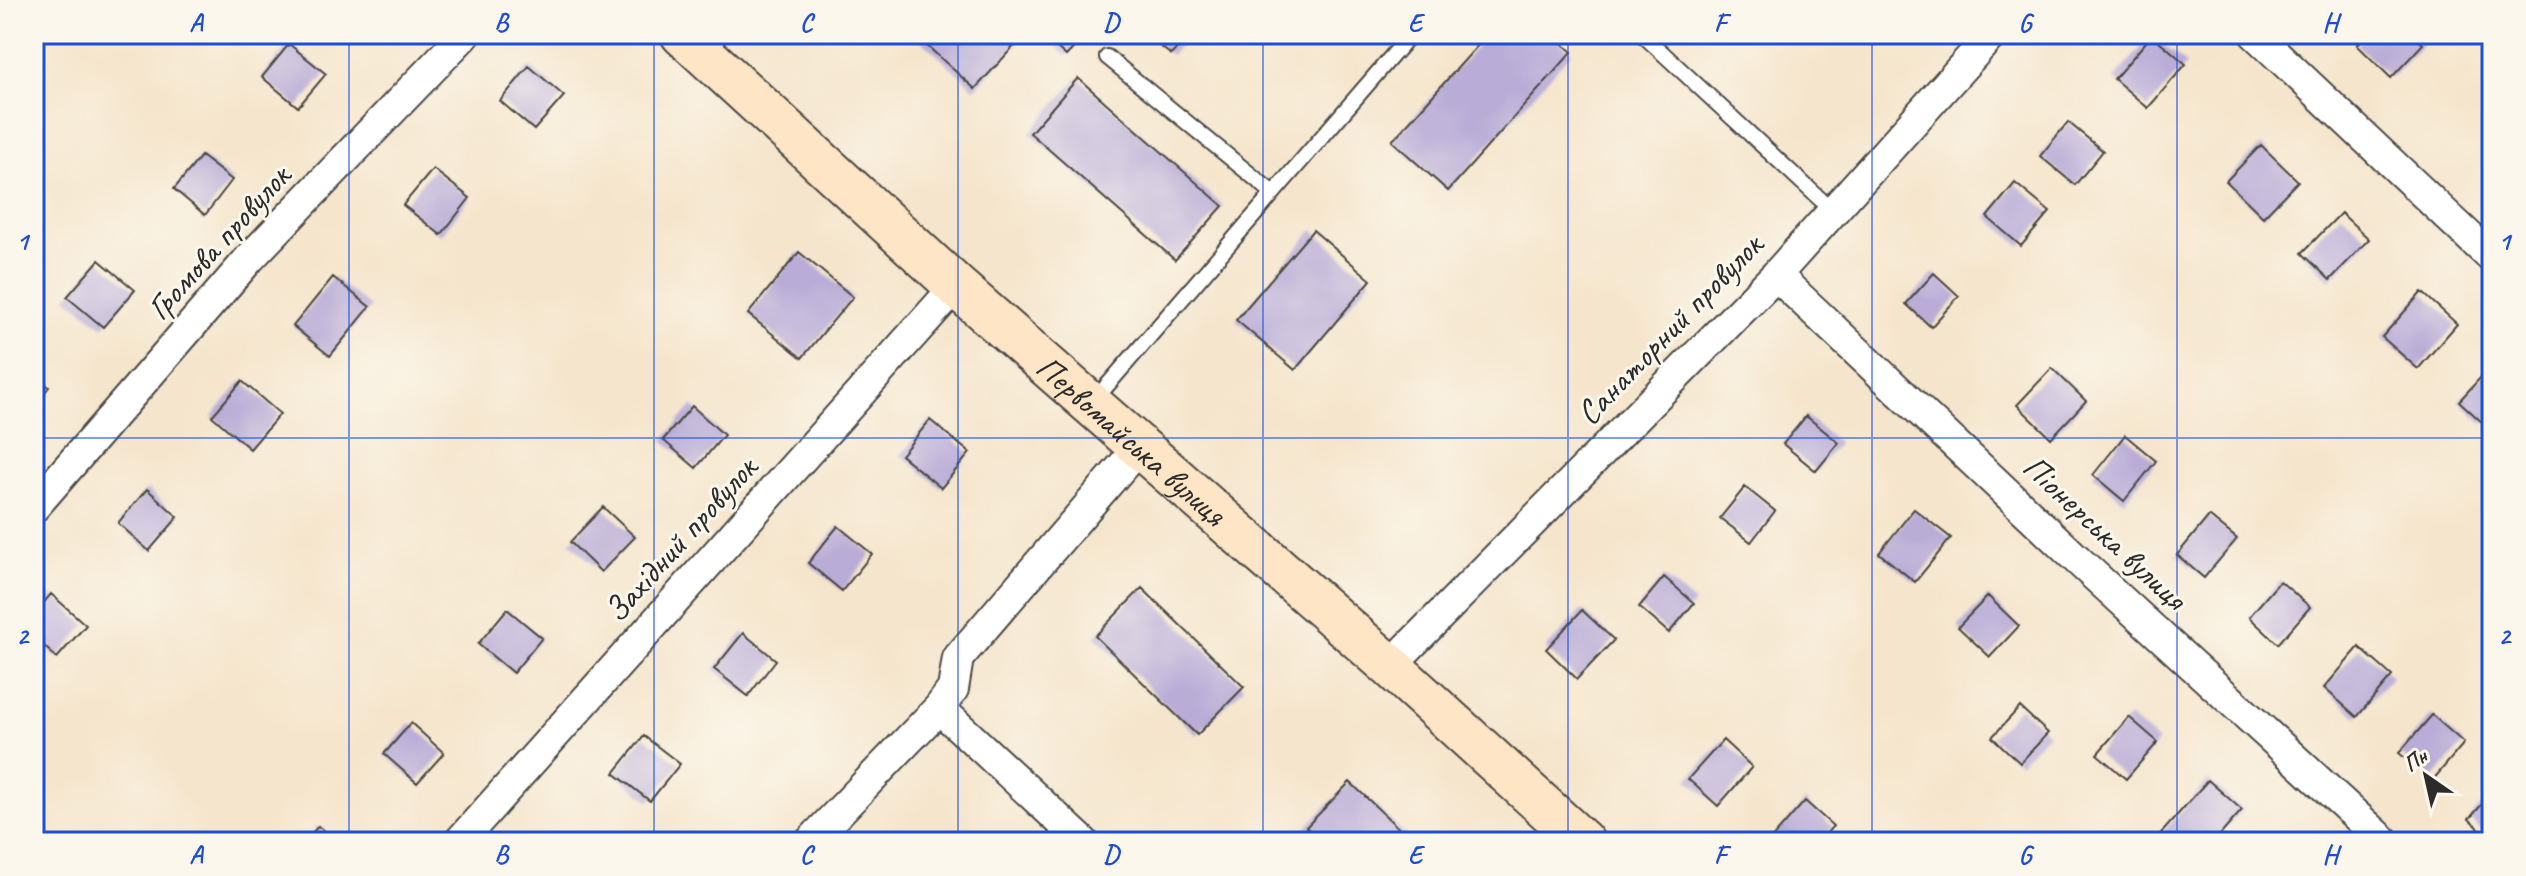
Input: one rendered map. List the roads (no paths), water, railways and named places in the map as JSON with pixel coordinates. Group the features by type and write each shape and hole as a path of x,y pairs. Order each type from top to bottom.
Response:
{"main road":[{"name":"Первомайська вулиця","path":"682,34 956,286 1390,666 1583,842"}],"street":[{"name":"Громова провулок","path":"34,507 249,259 465,34"},
{"name":"Санаторний провулок","path":"1390,666 1776,275 1992,34"},
{"path":"2255,34 2492,258"},
{"name":"Піонерська вулиця","path":"1776,275 2082,564 2385,842"},
{"name":"Західний провулок","path":"459,842 956,286"},
{"path":"810,842 939,708 953,689 958,658 1139,447"},
{"path":"939,708 1083,842"}],"lane":[{"path":"1090,404 1411,34"},
{"path":"1642,34 1833,211"},
{"path":"1107,57 1273,193"}]}
